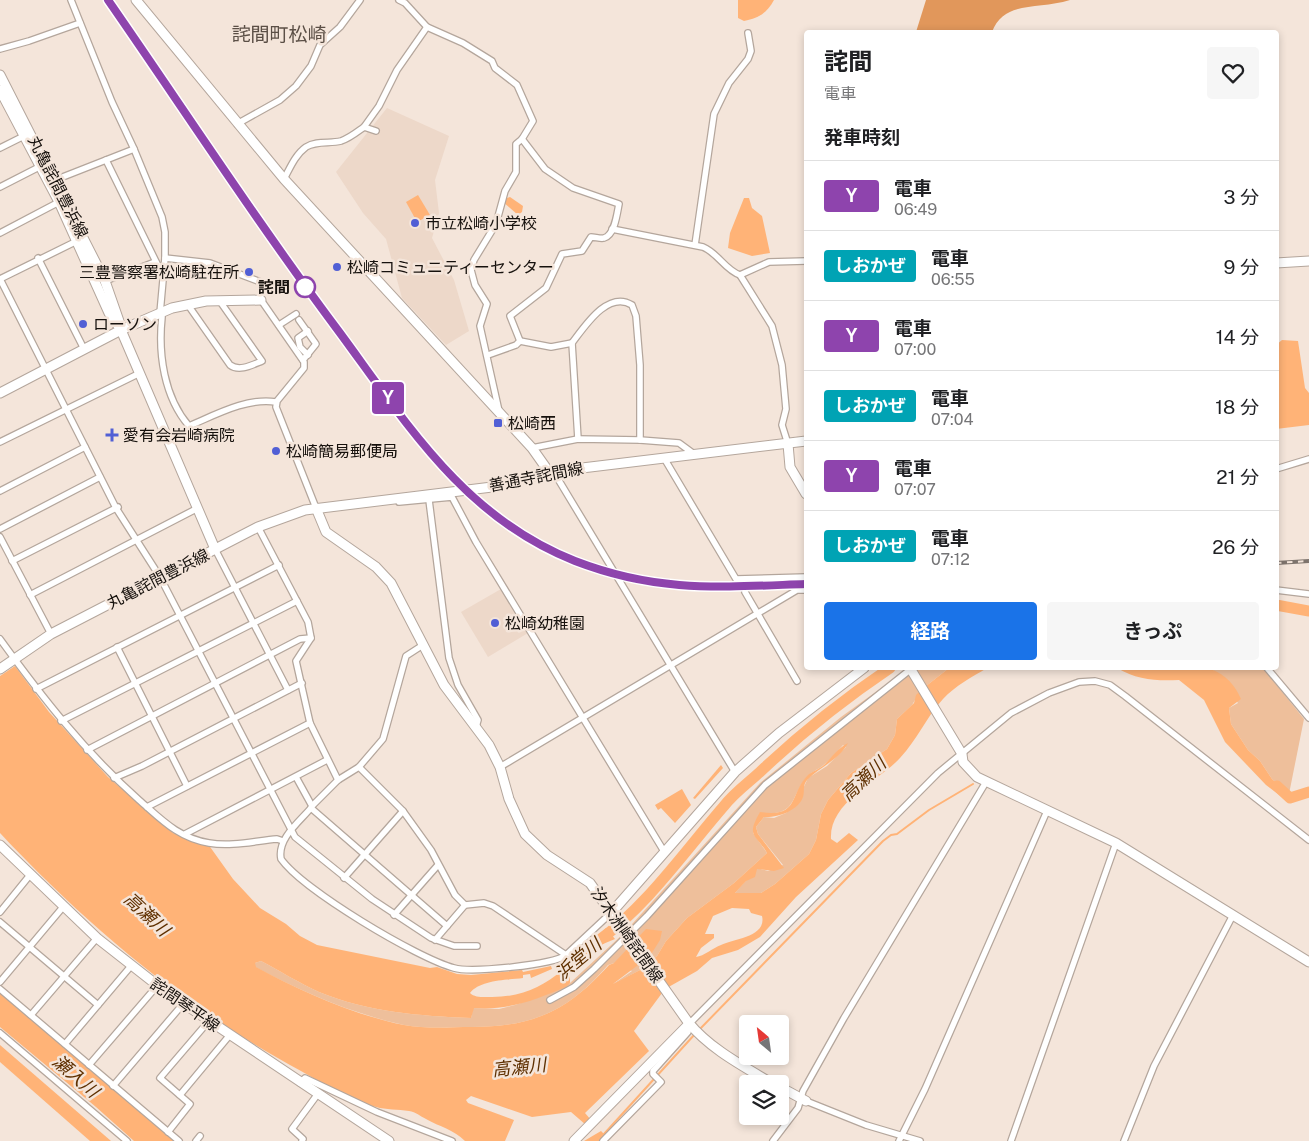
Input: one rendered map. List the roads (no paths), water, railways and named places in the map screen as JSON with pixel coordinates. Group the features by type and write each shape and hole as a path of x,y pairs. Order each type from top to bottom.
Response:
{"main road":[{"path":"136,0 284,179 499,416 532,448 548,472"},
{"name":"丸亀詫間豊浜線","path":"0,75 109,312 121,330"},
{"name":"丸亀詫間豊浜線","path":"0,90 3,105 55,180 106,281 121,330 215,549 52,634 0,669"},
{"path":"1279,263 1309,261"},
{"path":"0,393 121,330 160,313 188,305 219,300 261,300"},
{"name":"善通寺詫間線","path":"215,549 258,527 292,514 316,508 492,486 548,472 804,441"},
{"path":"788,444 790,466 804,490"},
{"name":"汐木洲崎詫間線","path":"316,508 326,532 384,574 391,583 444,685 489,745 500,767 509,799 525,834 547,856 590,882 693,1027 726,1055 758,1075"},
{"path":"612,912 665,854 735,772 779,733 861,670"},
{"path":"911,670 961,753 963,762 969,770 986,782 1116,843 1309,962"},
{"name":"詫間琴平線","path":"0,846 63,908 157,986 208,1022 389,1141"},
{"path":"574,1141 693,1027"},
{"path":"789,1092 803,1099"}],"street":[{"path":"71,0 112,102 162,217 165,232 165,258 160,313 162,317 160,349 167,382 180,415 189,426 250,403 267,400 276,402"},
{"path":"237,124 273,105 296,86 311,66 324,40 340,27 360,0"},
{"path":"399,0 406,3 427,27 463,43 492,61 495,68 517,84 533,121 522,139 516,144 516,172 505,191 496,224 474,260 471,270 475,285 487,304 480,326 488,355 499,416"},
{"path":"0,49 29,41 80,22"},
{"path":"284,179 296,157 306,147 315,143 340,142 353,136 364,127 379,106 397,70 427,27"},
{"path":"695,246 714,114 728,82 748,59 750,51 748,33"},
{"path":"364,127 376,131"},
{"path":"0,148 24,136"},
{"path":"520,341 510,316 546,288 562,254 580,252 591,237 605,238 612,229 619,204 573,188 545,169 522,139"},
{"path":"55,180 134,149"},
{"path":"106,160 164,278"},
{"path":"0,187 43,165"},
{"path":"0,233 59,202"},
{"path":"612,229 709,249 732,272 740,275 772,326 782,365 786,409 782,425 788,444"},
{"path":"77,241 38,258 0,279 100,476 180,615 250,754 291,830 295,837 344,878 394,915 435,940 454,946 477,946"},
{"path":"38,258 84,349"},
{"path":"165,258 210,262 266,284 272,292"},
{"path":"740,275 769,262 804,261"},
{"path":"106,281 155,262"},
{"path":"188,305 230,365 234,368 243,368 262,361 219,300"},
{"path":"261,300 303,360 304,368 276,402"},
{"path":"578,440 572,343 596,313 609,305 624,300 632,305 636,316 639,342 640,440"},
{"path":"279,326 298,317 308,331 316,344 303,360"},
{"path":"308,331 298,338 300,346 308,355"},
{"path":"488,355 516,345 520,341"},
{"path":"520,341 544,346 572,343"},
{"path":"0,442 140,373"},
{"path":"276,402 281,423 299,461 316,508"},
{"path":"532,448 578,440 640,440 679,443 694,454"},
{"path":"0,491 85,447"},
{"path":"664,458 736,579 804,577"},
{"path":"1279,468 1309,459"},
{"path":"548,472 558,478 735,772"},
{"path":"0,529 100,476"},
{"path":"378,499 398,502 452,498 476,542 665,854"},
{"path":"429,500 449,658 458,685 478,720 476,727"},
{"path":"12,561 117,507"},
{"path":"30,595 198,508"},
{"path":"258,527 308,622 311,638 296,661 302,682 303,700 310,724 338,780"},
{"path":"0,537 52,634"},
{"path":"215,549 288,690"},
{"path":"36,689 279,566"},
{"path":"500,767 798,590 804,590"},
{"path":"1279,590 1309,594"},
{"path":"745,592 798,681"},
{"path":"61,720 135,681 297,601"},
{"path":"87,750 300,639 311,638"},
{"path":"0,639 36,689 87,750 114,778 171,829 208,843 228,844 277,838 283,841"},
{"path":"423,645 406,656 383,739 359,767 338,780 291,830 283,841 280,852 281,859 300,877 348,913 438,963 457,969 469,970 545,963 566,956 612,912"},
{"path":"117,647 187,786"},
{"path":"550,1000 586,977 647,916 765,785 911,670"},
{"path":"1269,670 1309,718"},
{"path":"603,1141 660,1082 653,1074 657,1066 857,852 961,753 1001,720 1049,693 1079,682 1095,681 1110,686 1143,709 1309,840"},
{"path":"114,778 169,752 302,682"},
{"path":"147,807 310,724"},
{"path":"185,834 327,760"},
{"path":"359,767 403,811 431,850 455,895 465,905"},
{"path":"296,777 311,807 447,926"},
{"path":"772,1141 786,1126 798,1108 844,1018 986,782"},
{"path":"344,878 403,811"},
{"path":"899,1141 1047,811"},
{"path":"1011,1141 1116,843"},
{"path":"394,915 438,865"},
{"path":"0,912 30,875"},
{"path":"435,940 465,905 484,903 493,906 566,956"},
{"path":"0,982 63,908"},
{"path":"1124,1141 1154,1066 1233,915"},
{"path":"0,922 98,1005"},
{"path":"31,1015 97,938"},
{"path":"64,1044 131,966"},
{"path":"89,1065 157,986"},
{"path":"0,989 179,1141"},
{"path":"113,1086 183,1004"},
{"path":"168,1132 190,1104 160,1078 208,1022"},
{"path":"0,1033 127,1141"},
{"path":"180,1095 229,1036"},
{"path":"300,1083 305,1078 378,1112 452,1141"},
{"path":"302,1141 304,1139 292,1130 317,1094"},
{"path":"803,1099 866,1124 903,1134 920,1141"},
{"path":"196,1141 200,1136"}],"water":[{"path":"738,0 774,0 762,14 744,21 738,18"},
{"path":"418,195 430,215 417,222 406,202"},
{"path":"510,197 523,206 522,212 518,215 503,202 504,199"},
{"path":"744,198 749,198 752,208 762,216 770,253 752,256 728,248 730,233"},
{"path":"1282,340 1298,341 1305,388 1309,393 1309,425 1279,429 1279,342"},
{"path":"15,666 49,712 108,777 173,833 208,844 233,879 260,908 286,924 300,936 317,945 430,968 437,967 457,974 471,975 522,970 523,972 551,966 552,969 531,978 530,974 523,975 523,978 487,983 480,985 470,993 477,996 492,997 528,991 543,984 569,965 606,928 615,939 591,949 570,974 570,983 566,987 532,1000 509,1006 474,1008 471,1018 394,1012 356,1004 319,992 261,961 255,963 256,967 291,985 347,1009 385,1021 438,1028 506,1025 539,1017 567,1003 586,988 609,965 614,963 646,929 662,931 660,940 650,956 613,984 640,970 657,956 666,941 687,918 734,883 767,853 753,831 760,812 773,813 788,808 802,782 808,775 823,766 838,750 848,743 840,754 806,781 803,797 797,806 781,815 764,817 756,827 758,834 784,868 774,871 757,869 755,877 746,881 735,893 761,893 775,884 809,854 816,840 821,814 828,800 851,773 887,749 895,735 897,719 914,703 916,695 946,670 984,670 948,694 937,706 912,744 900,758 846,803 838,814 833,826 831,839 837,843 849,833 858,840 796,897 760,937 738,950 712,958 697,971 665,989 634,1031 649,1051 585,1113 591,1120 586,1125 571,1112 532,1117 471,1096 466,1100 468,1103 514,1120 505,1141 465,1141 451,1131 414,1112 384,1109 357,1100 259,1047 179,994 104,934 0,833 0,676","holes":["732,908 749,909 751,913 762,916 760,929 755,933 721,945 696,957 701,948 714,938 714,934 705,934 713,916"]},
{"path":"1120,670 1214,670 1226,677 1236,689 1241,699 1229,708 1231,724 1248,750 1260,761 1272,779 1289,794 1286,800 1266,785 1225,742 1204,700 1179,680 1147,679"},
{"path":"721,765 723,768 695,799 693,798"},
{"path":"682,789 691,805 675,823 661,808 658,810 655,805"},
{"name":"瀬入川","path":"0,993 174,1141 134,1141 0,1027"},
{"path":"0,1045 111,1141 90,1141 0,1062"},
{"path":"601,1131 606,1136 601,1141 584,1141"}],"waterway":[{"name":"浜堂川","path":"1279,606 1309,611"},
{"name":"浜堂川","path":"598,941 616,927 649,895 737,792 823,717 887,670"},
{"path":"698,1031 883,841 891,835 897,834 929,810 973,784"},
{"name":"高瀬川","path":"1277,786 1290,798 1309,792"},
{"path":"604,1134 695,1034"}],"railway":[{"path":"108,0 278,248 387,398 439,463 468,493 500,519 535,542 575,561 634,579 689,586 804,584"},
{"path":"1279,563 1309,561"}],"train":[{"name":"Y","path":"108,0 223,170 306,288 417,438 451,478 481,506 514,530 550,550 616,575 676,586 717,588 804,584"}],"place":[{"name":"市立松崎小学校","path":"415,223"},
{"name":"松崎コミュニティーセンター","path":"337,267"},
{"name":"三豊警察署松崎駐在所","path":"249,272"},
{"name":"詫間","path":"305,287"},
{"name":"ローソン","path":"83,324"},
{"name":"松崎西","path":"498,423"},
{"name":"愛有会岩崎病院","path":"112,435"},
{"name":"松崎簡易郵便局","path":"276,451"},
{"name":"松崎幼稚園","path":"495,623"}],"district":[{"name":"詫間町松崎","path":"279,34"}]}
